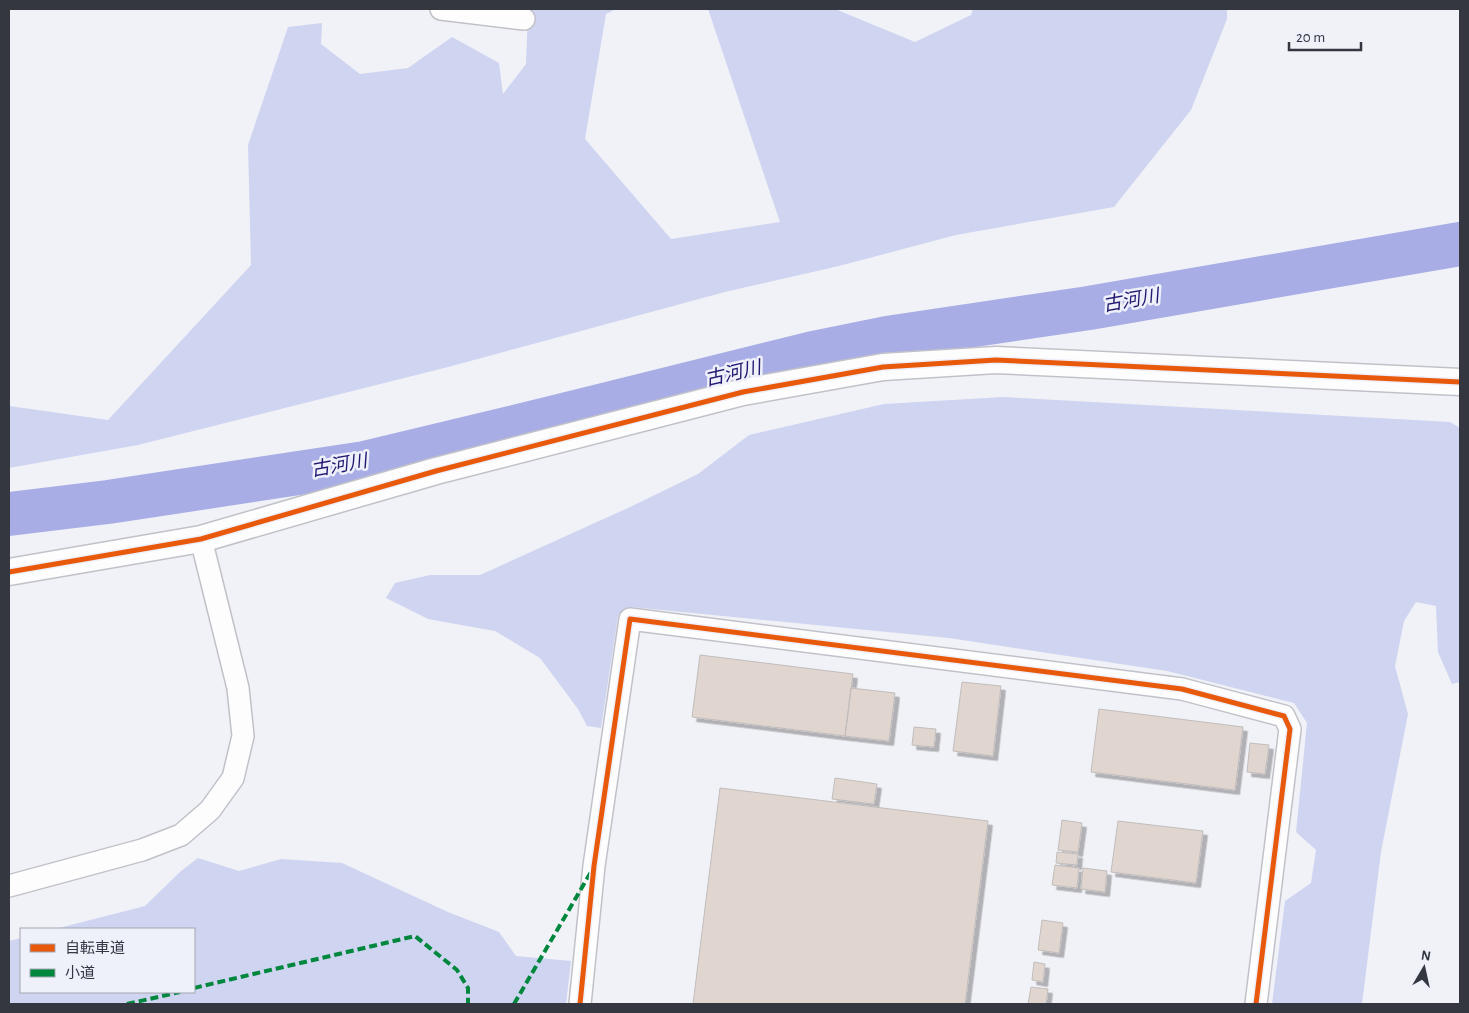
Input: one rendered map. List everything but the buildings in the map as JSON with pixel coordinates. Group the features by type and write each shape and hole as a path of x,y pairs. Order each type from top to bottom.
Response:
{"street":[{"path":"441,9 524,19"},
{"path":"9,572 201,539 436,471 743,392 883,367 996,360 1460,382"},
{"path":"9,886 142,850 180,834 210,810 233,778 243,736 238,688 201,539"},
{"path":"580,1004 594,866 630,620 1182,689 1284,716 1290,729 1256,1004"}],"shaded area":[{"path":"528,9 616,9 606,14 585,139 671,239 780,222 708,9 835,9 915,42 971,15 973,9 1227,9 1227,19 1191,110 1114,207 956,235 839,266 725,292 448,367 138,445 9,468 9,406 108,420 251,265 248,145 288,27 322,23 321,44 360,74 408,68 452,37 499,63 503,94 526,64"},
{"path":"1003,397 1450,422 1460,428 1460,682 1452,684 1438,652 1436,606 1416,602 1404,621 1395,666 1408,714 1381,852 1362,1004 1272,1004 1285,901 1311,883 1316,850 1296,832 1307,723 1294,703 1167,671 949,638 631,607 618,616 601,728 587,726 578,709 540,658 495,631 428,619 386,598 395,583 430,575 480,575 698,474 749,435 884,404"},
{"path":"198,858 239,871 281,859 342,863 448,912 499,932 516,956 571,961 566,1004 9,1004 9,941 20,938 20,993 195,993 195,928 59,928 145,906 181,871"}],"waterway":[{"name":"古河川","path":"9,514 108,502 365,463 813,353 887,338 1089,308 1460,244"}],"marked path":[{"path":"514,1004 591,872"},
{"path":"195,988 415,936 457,970 468,988 468,1004"},
{"path":"127,1004 176,993"}],"cycle path":[{"path":"9,572 201,539 436,471 743,392 883,367 996,360 1460,382"},
{"path":"580,1004 594,866 630,619 1182,689 1284,716 1290,729 1256,1004"}]}
